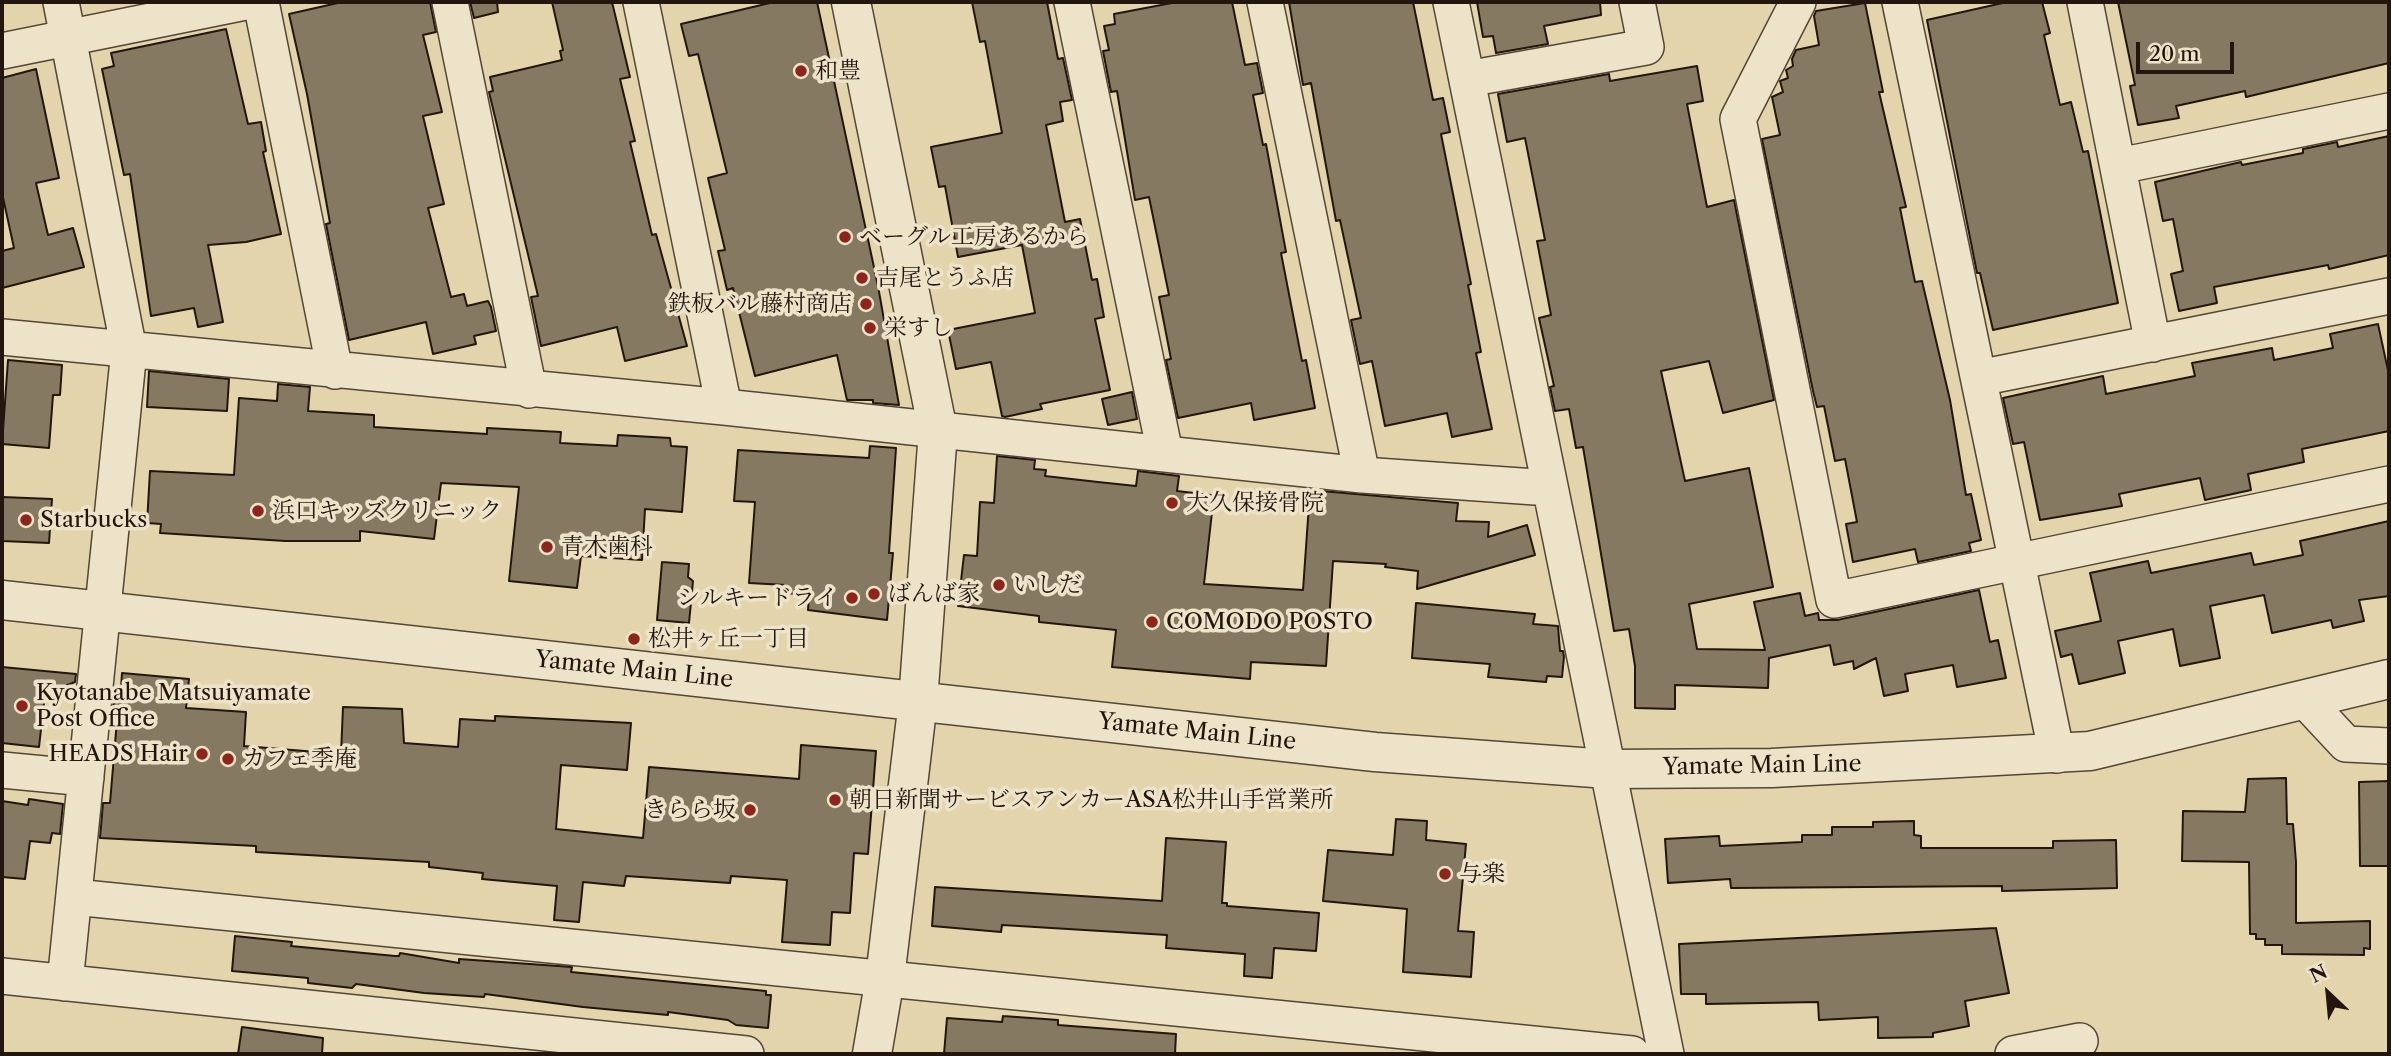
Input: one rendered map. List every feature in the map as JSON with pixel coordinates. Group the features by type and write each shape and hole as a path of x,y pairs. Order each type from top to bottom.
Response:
{"street":[{"path":"61,2 129,350 65,983"},
{"path":"2,51 245,2"},
{"path":"261,2 335,370"},
{"path":"450,2 529,390"},
{"path":"641,2 724,407"},
{"path":"851,2 938,431 918,701 885,978 872,1054"},
{"path":"1072,2 1165,453"},
{"path":"1265,2 1362,475"},
{"path":"1451,2 1666,1054"},
{"path":"1467,79 1646,47 1637,2"},
{"path":"1798,2 1738,119 1834,600 2389,484"},
{"path":"1900,2 2057,755"},
{"path":"2085,2 2153,344"},
{"path":"2119,166 2389,111"},
{"path":"1979,378 2389,296"},
{"path":"2,337 724,407 1362,475 1550,488"},
{"name":"Yamate Main Line","path":"2,600 1389,753 1608,769 1772,768 2057,755 2090,751 2389,679"},
{"path":"2304,699 2346,744 2389,746"},
{"path":"2,770 86,778"},
{"path":"74,897 1632,1054"},
{"path":"2,976 746,1054"},
{"path":"2012,1054 2080,1041"}],"building":[{"path":"342,2 430,2 436,32 423,35 442,112 423,116 444,204 428,208 451,297 464,294 467,306 488,301 491,307 496,331 474,336 476,344 433,354 426,322 349,340 326,224 330,223 307,94 289,14"},
{"path":"470,2 497,2 498,12 474,18"},
{"path":"552,2 612,2 630,77 620,79 635,141 630,142 652,235 656,234 687,346 625,361 617,327 541,346 531,297 538,296 489,92 493,91 490,77 562,60 560,51 563,50"},
{"path":"774,2 817,2 878,286 899,405 873,403 873,400 847,400 837,355 755,376 733,288 727,290 718,251 725,250 708,178 727,173 698,54 689,56 681,24"},
{"path":"972,2 1047,2 1058,59 1063,58 1072,100 1060,102 1063,121 1046,125 1065,222 1080,219 1092,280 1097,279 1104,317 1095,319 1110,390 1040,404 1042,409 1005,417 1002,416 991,362 956,369 948,330 1035,313 1022,245 958,257 945,186 939,187 931,147 1002,133 985,41 980,42"},
{"path":"1177,2 1232,2 1245,65 1257,63 1263,93 1253,95 1263,145 1266,144 1286,252 1281,253 1302,361 1306,360 1315,408 1254,420 1251,403 1178,418 1166,360 1171,359 1159,297 1169,295 1149,197 1135,200 1117,91 1111,92 1103,51 1109,50 1104,26 1115,24 1114,14"},
{"path":"1289,2 1413,2 1433,100 1443,98 1450,132 1441,134 1471,284 1468,285 1481,352 1476,353 1492,429 1452,437 1447,413 1385,426 1372,361 1360,364 1351,320 1361,318 1340,220 1336,221 1311,83 1303,85"},
{"path":"1477,2 1600,2 1601,15 1544,26 1548,44 1496,53 1493,36 1483,37"},
{"path":"2007,2 2042,2 2050,33 2044,35 2060,105 2071,102 2083,152 2088,151 2118,303 1993,330 1980,273 1977,273 1927,20"},
{"path":"2118,2 2389,2 2389,63 2246,97 2245,91 2176,106 2179,118 2138,125 2130,86 2135,85"},
{"path":"1865,3 1883,92 1879,92 1906,207 1900,208 1915,282 1922,281 1950,400 1966,495 1971,494 1981,540 1969,543 1971,551 1918,562 1915,549 1853,562 1846,524 1857,522 1845,459 1835,461 1824,406 1817,407 1762,139 1780,135 1772,97 1783,92 1780,81 1788,78 1786,70 1793,66 1792,59 1796,50 1819,45 1814,16 1816,11"},
{"path":"226,29 248,124 261,122 266,151 263,152 281,234 246,242 208,245 223,322 198,327 194,308 151,316 130,174 124,175 102,69 114,66 111,53"},
{"path":"1697,66 1703,101 1687,104 1707,207 1734,200 1774,400 1723,413 1709,361 1661,371 1685,481 1749,468 1773,587 1689,604 1697,649 1765,650 1754,602 1800,593 1805,616 1818,613 1819,620 1837,620 1979,590 1990,642 1998,640 2006,678 1957,687 1953,665 1905,674 1908,691 1884,696 1876,658 1854,669 1853,661 1834,665 1830,645 1769,658 1768,688 1675,685 1675,709 1635,708 1635,666 1629,629 1614,631 1583,447 1576,448 1569,409 1555,411 1550,387 1554,386 1539,318 1551,315 1537,241 1545,240 1525,138 1507,142 1498,94 1609,74 1610,81"},
{"path":"36,69 59,178 36,183 48,235 73,228 84,267 2,288 2,251 14,248 2,193 2,78"},
{"path":"2389,136 2389,255 2329,269 2328,265 2214,287 2217,303 2179,311 2171,274 2183,271 2173,219 2163,221 2155,182 2241,162 2242,165 2303,153 2303,149 2337,142 2338,147"},
{"path":"2378,324 2389,375 2389,431 2302,449 2304,462 2248,474 2251,490 2205,500 2200,478 2119,494 2122,506 2040,520 2024,442 2013,444 2003,398 2103,376 2106,394 2195,376 2192,363 2272,348 2274,360 2333,348 2330,334"},
{"path":"8,360 62,365 60,395 53,395 49,448 2,444"},
{"path":"149,371 229,379 227,411 147,407"},
{"path":"278,384 310,387 308,411 374,415 374,427 487,434 487,428 561,432 560,443 617,446 618,435 670,438 671,446 687,447 682,512 645,509 642,560 581,556 577,588 509,581 519,487 441,483 434,539 360,531 360,541 285,541 160,533 161,524 147,523 150,471 234,475 239,398 277,401"},
{"path":"1132,392 1137,419 1108,425 1102,399"},
{"path":"870,446 896,448 889,553 893,553 887,620 808,610 809,595 786,593 786,585 749,583 755,502 734,501 738,450 869,458"},
{"path":"997,456 1035,460 1034,469 1046,470 1045,476 1098,482 1136,486 1138,471 1179,476 1177,491 1211,495 1209,512 1212,512 1204,584 1303,590 1310,490 1458,503 1456,521 1489,522 1488,537 1527,525 1535,555 1417,589 1418,571 1385,567 1386,564 1333,561 1326,666 1251,662 1250,679 1112,667 1116,630 1039,622 1039,616 958,606 964,555 977,556 980,502 994,503"},
{"name":"Starbucks","path":"2,497 52,499 49,543 2,541"},
{"path":"2389,521 2389,596 2359,600 2364,621 2333,628 2331,620 2272,633 2264,595 2210,606 2220,658 2180,666 2173,629 2118,641 2125,673 2079,684 2072,654 2061,657 2055,631 2101,621 2090,573 2148,561 2151,573 2251,553 2254,565 2303,555 2300,541"},
{"path":"662,562 689,564 688,577 693,581 689,623 657,620"},
{"path":"1416,603 1535,614 1533,624 1558,626 1560,651 1563,651 1564,657 1562,677 1547,676 1546,682 1488,677 1490,664 1412,658"},
{"path":"2,667 76,674 75,682 45,694 39,747 2,743"},
{"path":"122,673 189,679 186,708 246,712 244,746 341,754 343,707 402,709 404,743 458,747 460,719 495,721 495,716 631,723 627,770 561,765 556,829 643,838 649,767 799,779 801,745 876,751 868,854 854,853 850,913 832,912 830,945 782,942 787,880 731,876 730,883 626,876 624,886 583,882 579,922 554,920 557,886 482,879 483,873 429,867 429,862 256,852 256,846 100,838 103,803 110,803 117,720 112,720 115,688 121,688"},
{"path":"2286,778 2287,824 2293,824 2296,862 2296,923 2370,921 2370,949 2364,948 2364,955 2282,954 2282,945 2265,945 2265,939 2256,939 2256,934 2250,934 2249,862 2182,861 2183,811 2245,812 2248,779"},
{"path":"2389,781 2389,866 2360,866 2359,782"},
{"path":"29,799 63,804 60,834 52,833 50,843 30,841 25,879 2,877 2,801 28,805"},
{"path":"1396,819 1427,821 1426,840 1466,844 1458,931 1474,932 1471,977 1403,972 1407,909 1323,901 1328,850 1393,855"},
{"path":"1914,821 1914,835 1921,836 1921,848 2053,848 2053,841 2116,840 2117,888 2002,891 2002,886 1731,888 1730,879 1668,883 1665,839 1719,836 1720,846 1802,842 1802,835 1832,835 1832,827 1873,827 1873,822"},
{"path":"1166,838 1226,842 1222,903 1227,903 1227,906 1319,913 1316,951 1274,948 1272,978 1244,976 1245,954 1166,948 1167,935 1002,925 1001,932 932,926 935,887 1162,901"},
{"path":"1996,928 2009,993 1965,1001 1969,1026 1933,1033 1933,1037 1878,1038 1878,1017 1819,1020 1818,1002 1706,1004 1706,994 1681,994 1679,944"},
{"path":"235,936 292,942 291,946 395,956 400,953 459,963 459,959 572,967 571,972 766,991 766,995 771,995 768,1028 668,1012 668,1015 485,994 484,997 424,993 356,984 352,988 308,983 308,978 232,971"},
{"path":"1003,1016 1058,1020 1058,1025 1176,1034 1175,1054 944,1054 947,1018 1002,1022"},
{"path":"242,1027 323,1038 322,1054 238,1054"}],"place":[{"name":"和豊","path":"801,71"},
{"name":"ベーグル工房あるから","path":"845,237"},
{"name":"吉尾とうふ店","path":"862,278"},
{"name":"鉄板バル藤村商店","path":"866,304"},
{"name":"栄すし","path":"870,328"},
{"name":"大久保接骨院","path":"1172,503"},
{"name":"浜口キッズクリニック","path":"258,511"},
{"name":"Starbucks","path":"26,520"},
{"name":"青木歯科","path":"547,547"},
{"name":"いしだ","path":"999,585"},
{"name":"ばんば家","path":"874,594"},
{"name":"シルキードライ","path":"852,598"},
{"name":"COMODO POSTO","path":"1152,622"},
{"name":"松井ヶ丘一丁目","path":"634,639"},
{"name":"Kyotanabe Matsuiyamate Post Office","path":"22,706"},
{"name":"HEADS Hair","path":"202,754"},
{"name":"カフェ季庵","path":"228,759"},
{"name":"朝日新聞サービスアンカーASA松井山手営業所","path":"835,800"},
{"name":"きらら坂","path":"750,810"},
{"name":"与楽","path":"1445,874"}]}
